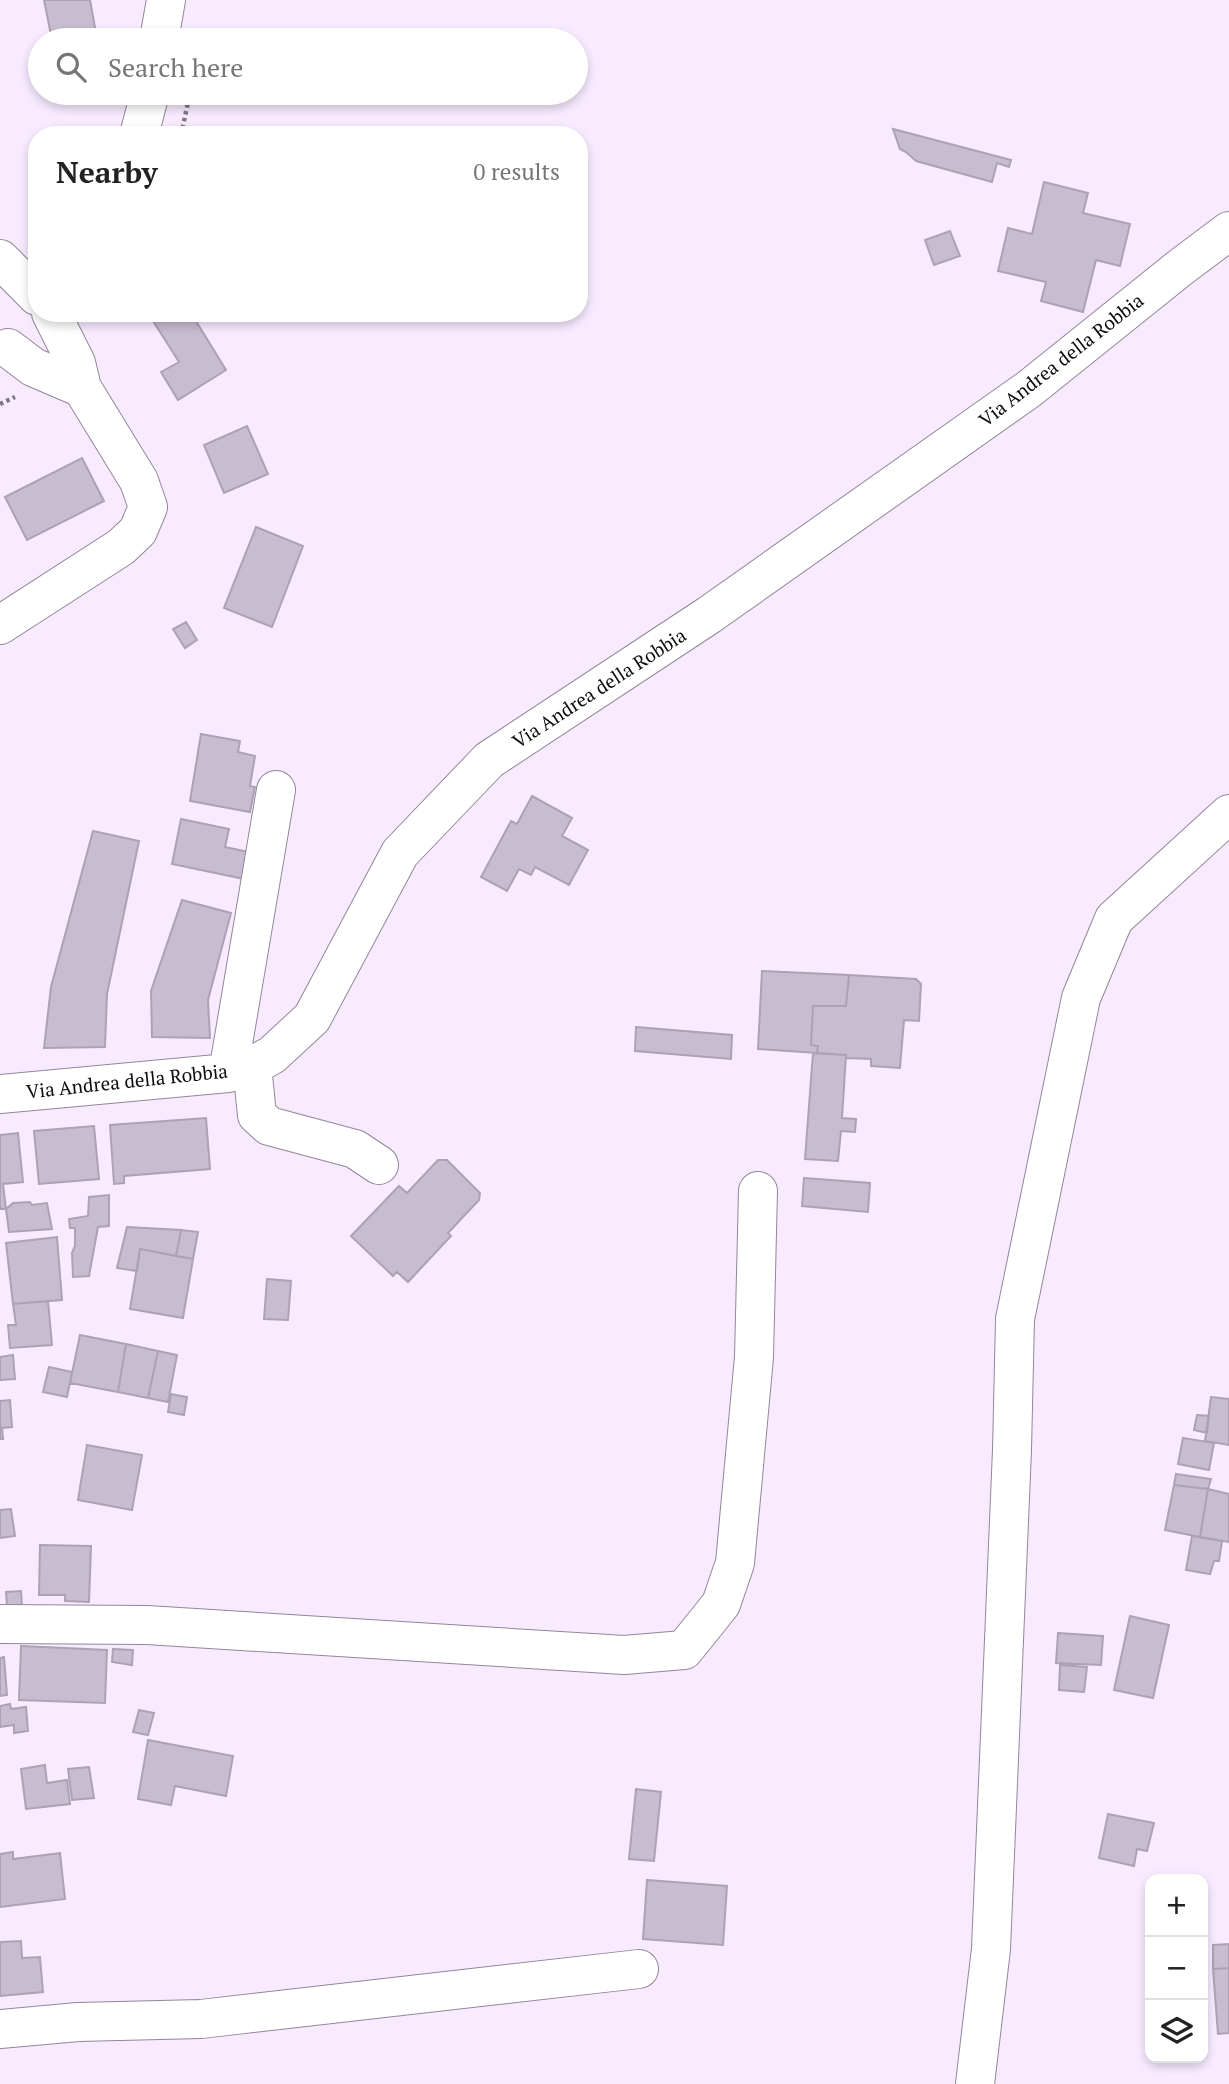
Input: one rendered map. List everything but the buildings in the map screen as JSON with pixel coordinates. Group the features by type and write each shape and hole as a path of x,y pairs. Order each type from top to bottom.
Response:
{"street":[{"path":"141,126 147,105"},
{"name":"Via Andrea della Robbia","path":"0,1094 240,1070 272,1055 312,1018 400,853 489,760 709,615 1029,389 1229,231"},
{"path":"0,258 28,287"},
{"path":"34,322 4,352 82,387"},
{"path":"0,625 121,547 138,531 148,507 139,481 82,387 76,363 56,322"},
{"path":"276,790 240,1070 257,1115 270,1126 355,1149 379,1165"},
{"path":"975,2084 990,1949 1012,1450 1015,1320 1081,998 1114,919 1229,814"},
{"path":"0,1624 148,1625 624,1655 684,1650 721,1604 735,1563 754,1357 758,1191"},
{"path":"0,2029 78,2022 201,2019 639,1969"}],"path":[{"path":"182,126 187,105"}]}
